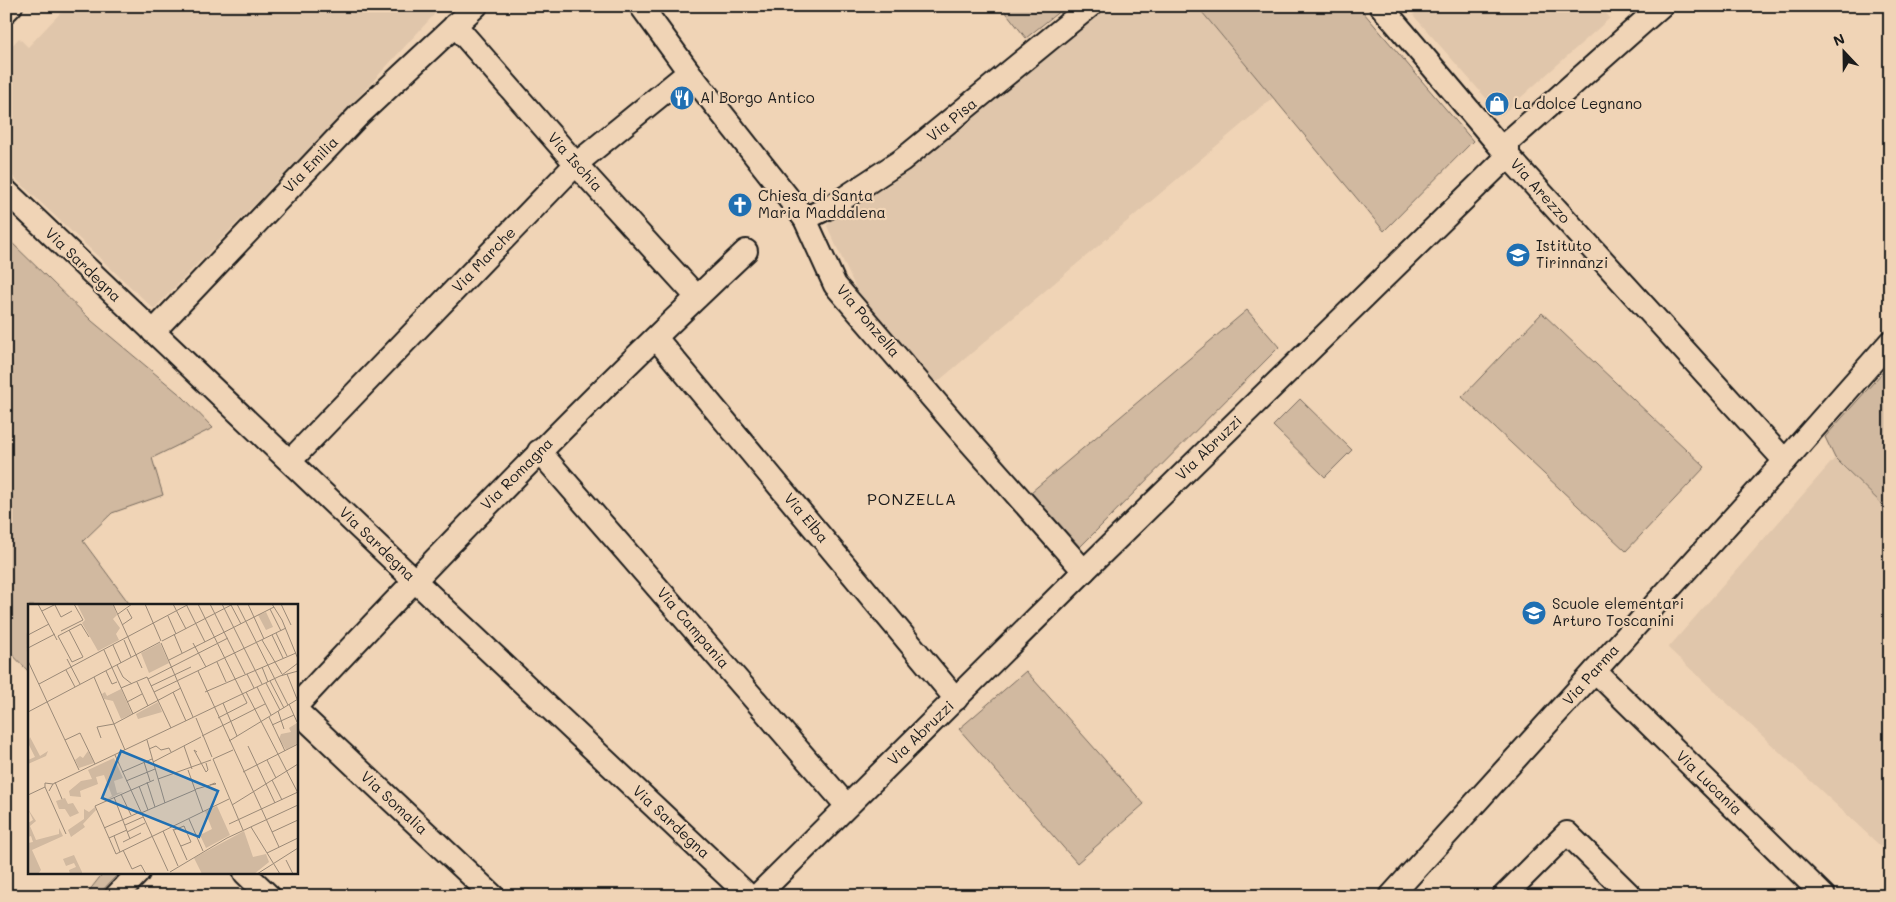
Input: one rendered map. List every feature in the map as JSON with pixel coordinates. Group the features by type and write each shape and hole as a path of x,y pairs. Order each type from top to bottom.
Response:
{"street":[{"path":"6,11 11,6"},
{"name":"Via Emilia","path":"153,332 359,115 476,6"},
{"name":"Via Ponzella","path":"641,6 688,72 805,219 836,284 970,442 1084,570"},
{"name":"Via Pisa","path":"805,219 835,204 902,160 1090,6"},
{"name":"Via Arezzo","path":"1381,6 1508,156 1785,461"},
{"name":"Via Abruzzi","path":"756,896 1084,570 1508,156 1508,142 1661,6"},
{"name":"Via Ischia","path":"455,25 576,164 697,297"},
{"name":"Via Marche","path":"290,461 576,164 688,72"},
{"name":"Via Sardegna","path":"6,191 290,461 408,586 735,891"},
{"name":"Via Romagna","path":"298,704 539,450 746,251"},
{"name":"Via Elba","path":"656,338 956,699"},
{"name":"Via Parma","path":"1391,896 1785,461 1890,342"},
{"name":"Via Campania","path":"539,450 847,806"},
{"name":"Via Lucania","path":"1595,671 1824,896"},
{"name":"Via Somalia","path":"298,712 493,896"},
{"path":"1504,896 1567,833 1631,896"},
{"path":"116,896 137,874"},
{"path":"246,874 268,896"}],"shaded area":[{"path":"67,6 442,6 363,92 154,309 6,170 6,52 19,38 28,47"},
{"path":"1001,6 1066,6 1026,38"},
{"path":"1106,6 1197,6 1273,98 935,384 870,319 827,226 833,215 888,186"},
{"path":"1197,6 1358,6 1473,141 1384,231"},
{"path":"1423,6 1600,6 1610,18 1501,115 1413,15"},
{"path":"6,237 92,321 183,397 213,428 152,458 163,495 112,513 83,541 130,604 28,604 28,671 6,648"},
{"path":"1247,310 1279,347 1080,547 1031,492"},
{"path":"1542,313 1705,467 1626,551 1462,397"},
{"path":"1890,364 1890,512 1835,458 1825,437"},
{"path":"1300,399 1352,450 1325,477 1273,426"},
{"path":"1835,458 1890,512 1890,855 1668,648"},
{"path":"1026,671 1144,804 1077,863 959,729"},
{"path":"102,874 118,874 97,896 85,896"}],"place":[{"name":"Al Borgo Antico","path":"682,98"},
{"name":"La dolce Legnano","path":"1497,104"},
{"name":"Chiesa di Santa Maria Maddalena","path":"740,205"},
{"name":"Istituto Tirinnanzi","path":"1518,255"},
{"name":"Scuole elementari Arturo Toscanini","path":"1534,613"}],"district":[{"name":"PONZELLA","path":"912,499"}]}
